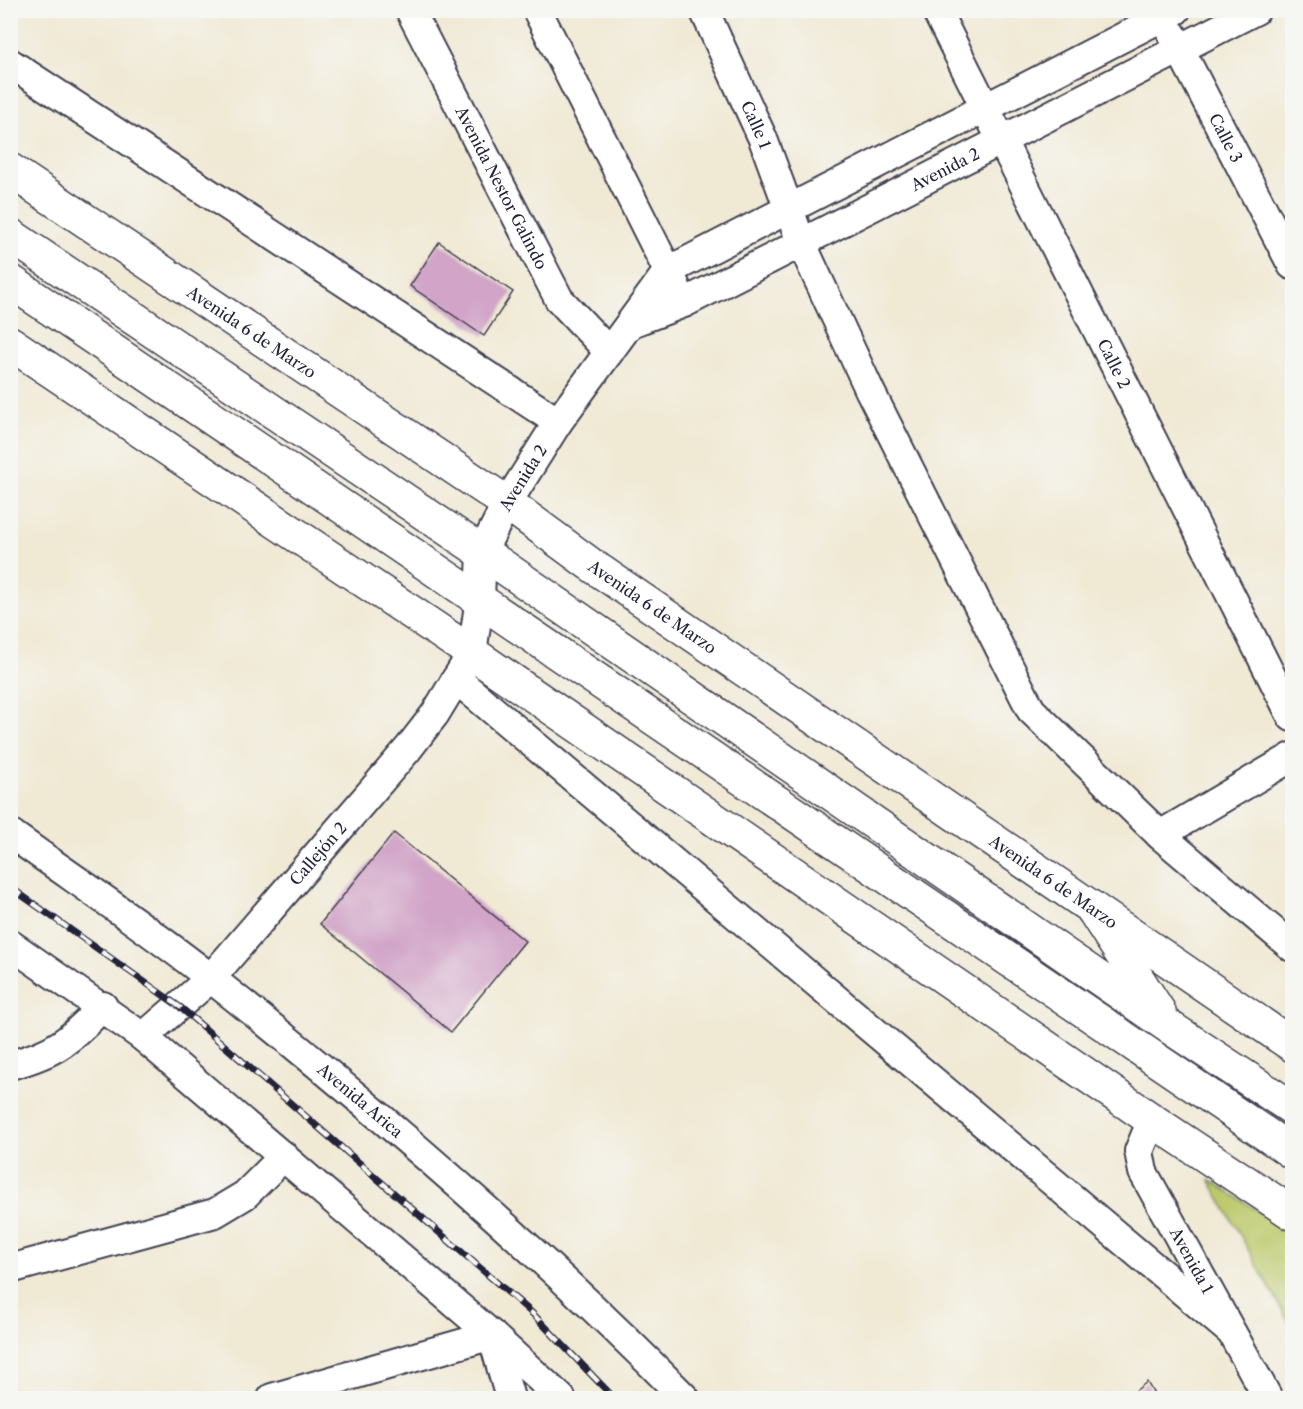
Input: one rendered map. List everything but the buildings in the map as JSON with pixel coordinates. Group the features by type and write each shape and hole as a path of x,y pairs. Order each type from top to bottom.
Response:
{"main road":[{"name":"Avenida 6 de Marzo","path":"10,170 507,503 600,571 1293,1045"},
{"path":"10,235 482,552 1168,1026 1293,1108"},
{"path":"10,281 1293,1152"},
{"path":"10,343 464,666 1293,1213"},
{"path":"1092,909 1168,1026"}],"street":[{"name":"Avenida Nestor Galindo","path":"410,10 560,299 609,352"},
{"path":"537,10 684,303"},
{"name":"Calle 1","path":"704,10 763,139 801,242 870,391 1031,710 1160,836 1293,946"},
{"name":"Calle 2","path":"936,10 1293,717"},
{"name":"Avenida 2","path":"631,323 684,303 1256,10"},
{"name":"Avenida 2","path":"464,666 480,598 482,552 507,503 558,422 668,271 1167,13"},
{"name":"Calle 3","path":"1167,13 1180,49 1293,265"},
{"path":"10,63 558,422"},
{"path":"464,666 1230,1330"},
{"name":"Callejón 2","path":"143,1037 211,978 408,749 435,714 464,666"},
{"path":"1160,836 1293,757"},
{"name":"Avenida Arica","path":"10,833 211,978 412,1143 632,1345 685,1398"},
{"path":"10,944 103,1006 143,1037 492,1335 561,1398"},
{"path":"10,1065 42,1056 59,1047 103,1006"},
{"name":"Avenida 1","path":"1152,1120 1139,1151 1143,1172 1268,1398"},
{"path":"10,1269 215,1213 245,1195 284,1156"},
{"path":"272,1398 492,1335"},
{"path":"492,1335 510,1398"}],"green space":[{"path":"1209,1179 1292,1233 1292,1328"}],"railway":[{"path":"10,887 180,1007 533,1314 614,1398"}]}
